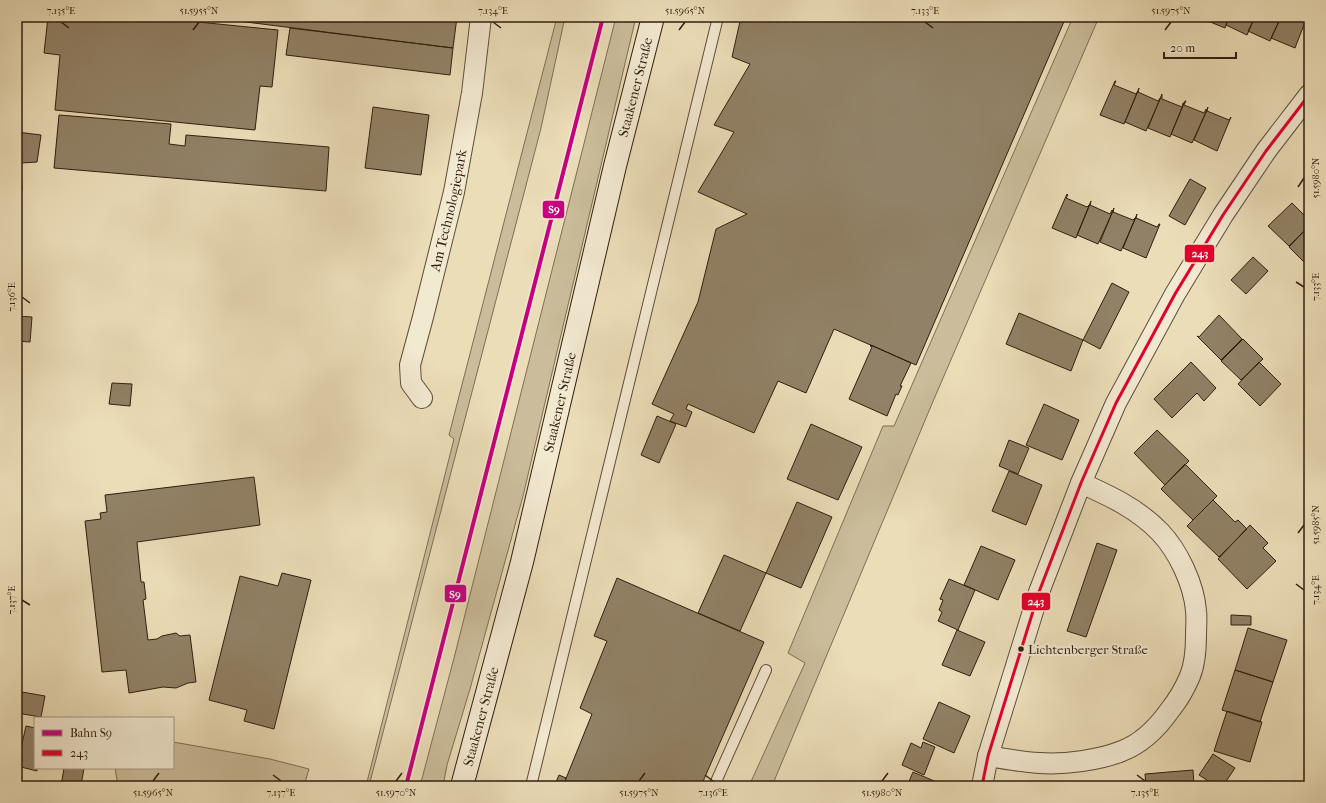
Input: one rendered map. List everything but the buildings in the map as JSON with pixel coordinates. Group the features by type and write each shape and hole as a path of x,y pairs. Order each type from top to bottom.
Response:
{"street":[{"name":"Am Technologiepark","path":"422,398 411,383 410,365 454,192 472,93 481,17"},
{"name":"Staakener Straße","path":"462,786 522,562 613,174 653,17"},
{"path":"982,786 988,756 1039,592 1081,483 1116,403 1175,294 1238,191 1266,151 1309,95"},
{"path":"988,756 1040,763 1078,762 1104,757 1123,751 1140,741 1159,725 1173,706 1190,676 1194,661 1196,643 1196,610 1192,589 1185,571 1174,551 1161,533 1144,517 1123,502 1081,483"}],"lane":[{"path":"531,786 718,17"},
{"path":"714,786 766,670"}],"shaded area":[{"path":"557,17 565,17 541,128 369,786 366,786 454,439 449,435"},
{"path":"616,17 636,17 523,496 470,689 447,765 443,786 420,786 454,658"},
{"path":"1073,17 1099,17 934,399 772,786 749,786 805,663 788,653 883,426 894,426"},
{"path":"174,742 270,759 309,769 304,786 118,786 115,769 174,769"}],"rail line":[{"name":"S9","path":"406,786 603,17"}],"transit line":[{"name":"243","path":"982,786 988,756 1039,592 1081,483 1116,403 1175,294 1223,215 1266,151 1309,95"}],"place":[{"name":"Lichtenberger Straße","path":"1021,649"}]}
